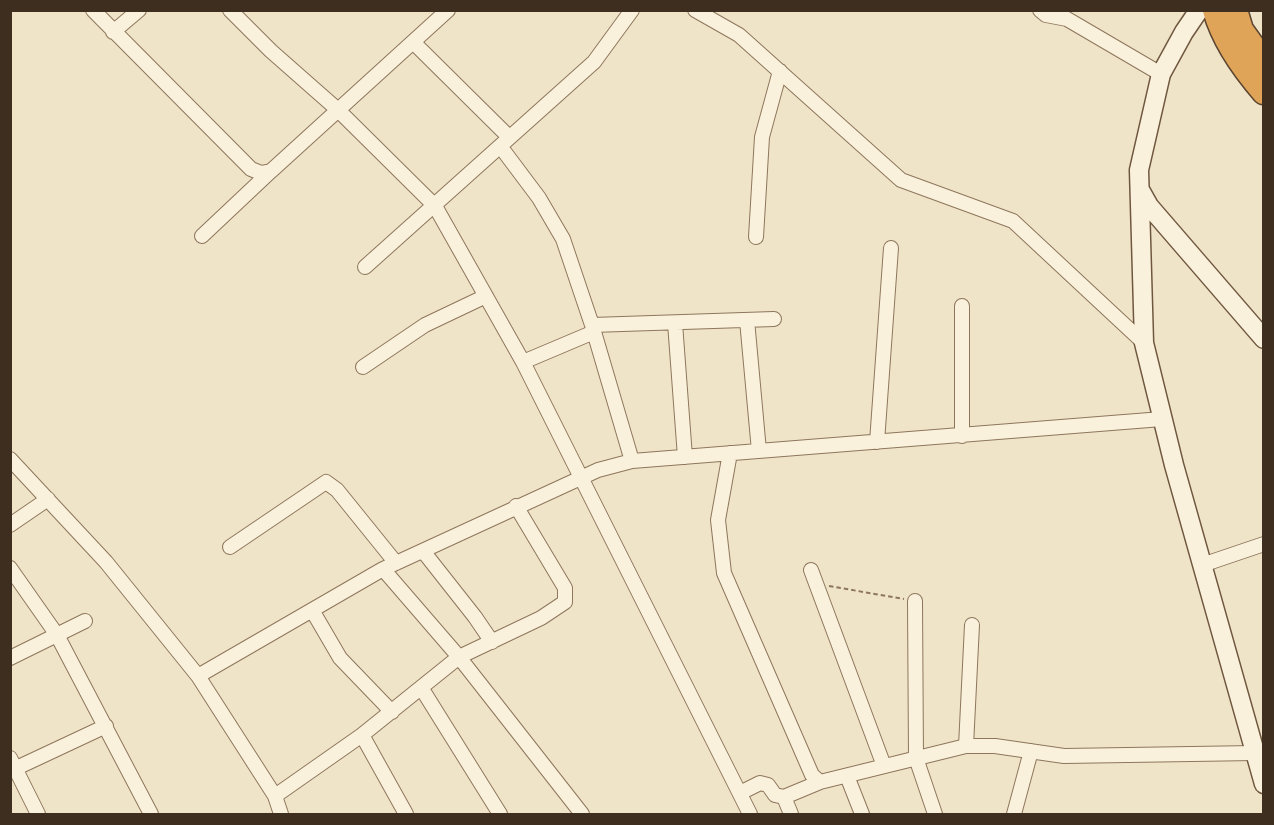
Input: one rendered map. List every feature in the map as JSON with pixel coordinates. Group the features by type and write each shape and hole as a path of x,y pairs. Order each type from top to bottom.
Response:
{"highway":[{"path":"1215,10 1222,31 1263,92"},
{"path":"1234,10 1242,30 1263,62"}],"street":[{"path":"93,10 251,169 261,173 271,171"},
{"path":"113,32 139,10"},
{"path":"231,10 272,51 338,110 435,206 523,362 750,814"},
{"path":"202,236 448,10"},
{"path":"365,267 594,62 632,10"},
{"path":"695,10 720,16 901,180 1013,221 1144,343"},
{"path":"1040,10 1046,15 1067,19 1161,74"},
{"path":"1199,10 1161,74 1139,170 1144,343 1162,418 1263,784"},
{"path":"413,42 504,142 563,239 593,329 632,461"},
{"path":"756,237 762,137 780,71"},
{"path":"1139,189 1149,206 1263,339"},
{"path":"877,442 891,248"},
{"path":"363,367 425,325 486,296"},
{"path":"962,306 962,436"},
{"path":"523,362 593,329 774,319"},
{"path":"747,320 759,451"},
{"path":"675,323 685,457"},
{"path":"198,676 390,566 580,477 632,461 1162,418"},
{"path":"730,453 718,520 724,573 812,775 820,783"},
{"path":"10,459 106,562 198,676 275,796 281,814"},
{"path":"230,547 326,482 337,490 390,566 582,814"},
{"path":"10,525 48,500"},
{"path":"275,796 362,735 459,657 541,618 565,602 565,588 516,506"},
{"path":"1202,565 1263,544"},
{"path":"423,551 476,617 492,642"},
{"path":"10,568 57,635 151,814"},
{"path":"811,570 884,766"},
{"path":"915,601 916,759 935,814"},
{"path":"312,610 340,658 392,712"},
{"path":"10,658 85,621"},
{"path":"966,746 972,625"},
{"path":"422,689 500,814"},
{"path":"38,814 12,766 106,726"},
{"path":"362,735 406,814"},
{"path":"740,793 760,783 768,784 775,795 784,797 820,783 966,746 995,746 1064,756 1255,753"},
{"path":"1014,814 1031,751"},
{"path":"847,776 862,814"},
{"path":"784,797 791,814"}],"path":[{"path":"816,584 915,601"}]}
